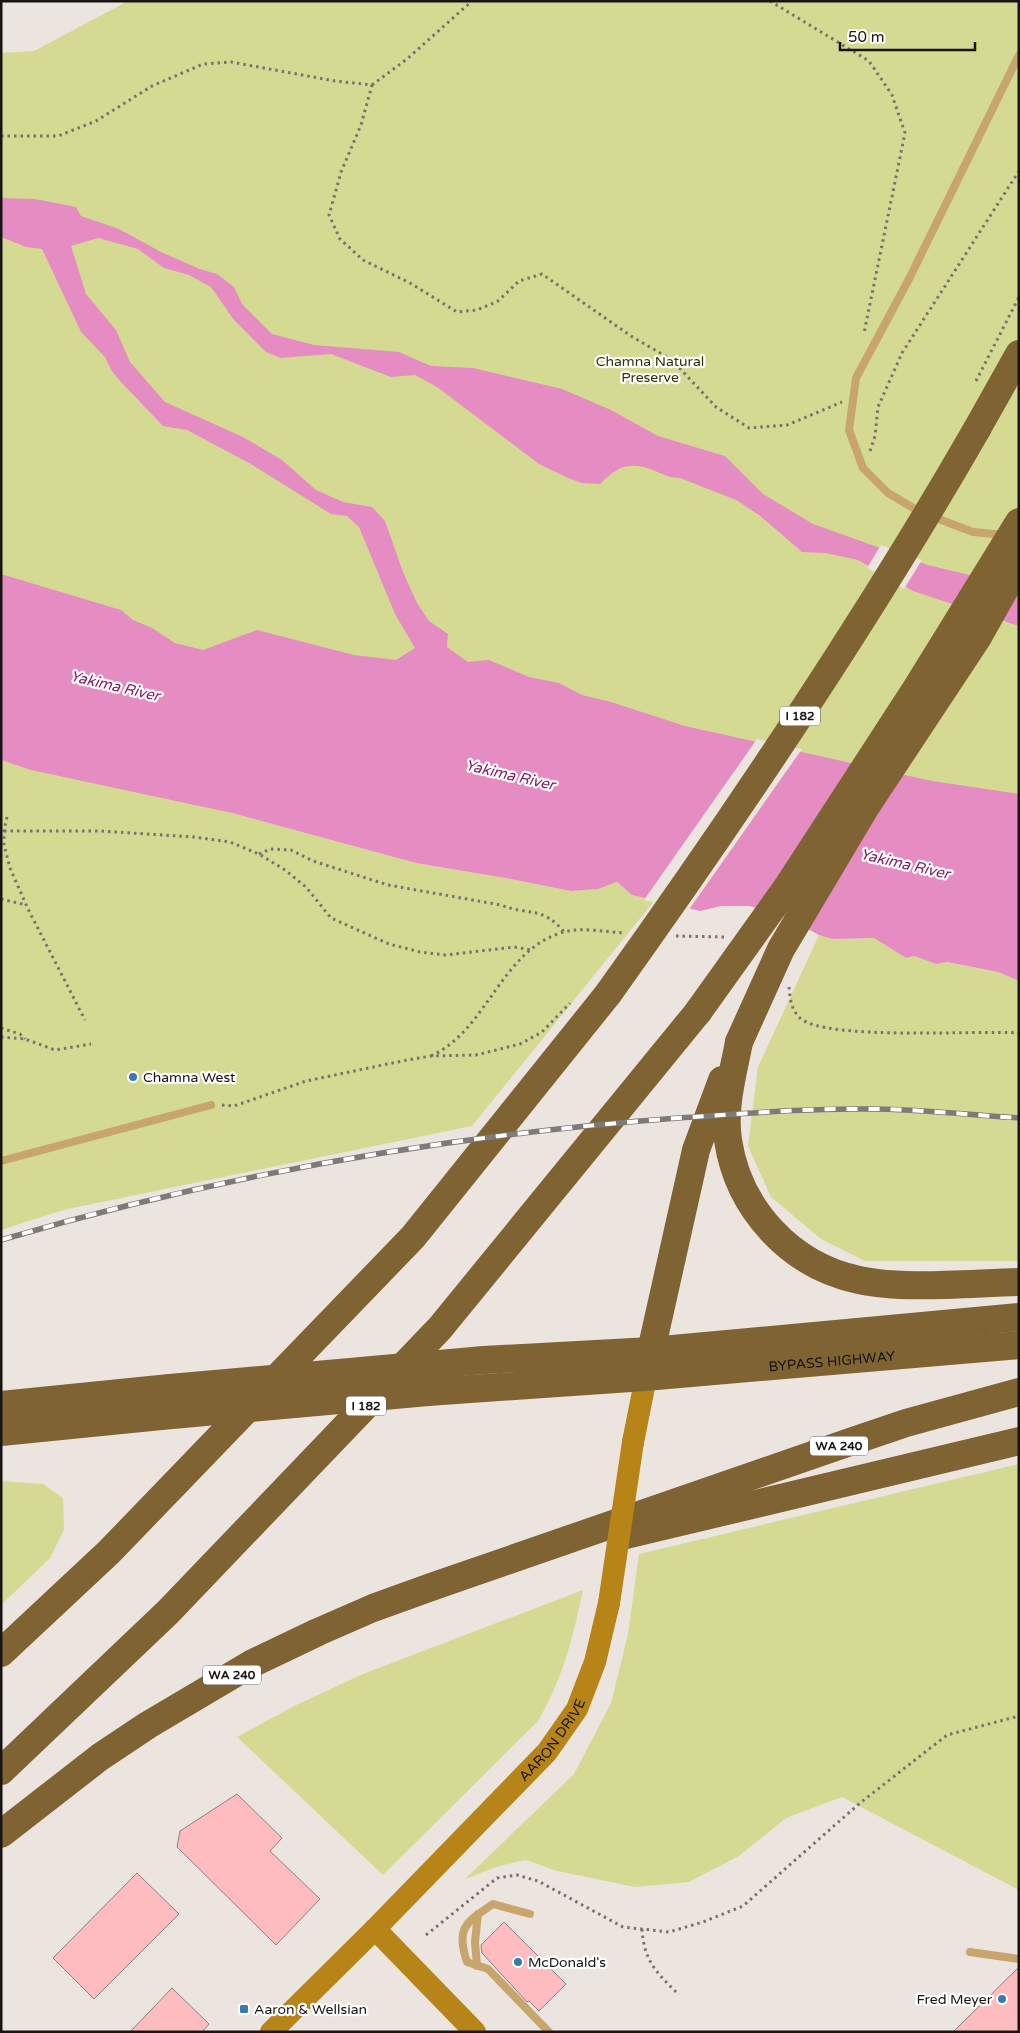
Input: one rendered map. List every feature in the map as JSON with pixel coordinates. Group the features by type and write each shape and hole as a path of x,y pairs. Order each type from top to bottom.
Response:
{"highway":[{"name":"I 182","path":"1,1653 109,1552 413,1237 608,994 693,875 770,761 914,537 1019,354"},
{"name":"I 182","path":"1,1771 168,1612 440,1328 698,1012 794,878 914,692 1019,522"},
{"path":"648,1364 701,1136 715,1096 781,949 865,808 978,637 1019,564"},
{"path":"739,1042 728,1100 728,1138 733,1164 751,1205 767,1227 784,1242 806,1259 830,1272 860,1281 899,1284 1019,1282"},
{"name":"BYPASS HIGHWAY","path":"648,1364 1019,1317"},
{"name":"BYPASS HIGHWAY","path":"648,1364 1019,1345"},
{"path":"1,1405 484,1360 648,1364"},
{"path":"1,1432 486,1387 648,1364"},
{"name":"WA 240","path":"1,1834 100,1758 194,1696 252,1664 372,1608 906,1423 1019,1392"},
{"path":"489,1566 663,1527 1019,1441"}],"main road":[{"name":"AARON DRIVE","path":"274,2031 530,1772 562,1733 577,1709 590,1678 609,1603 633,1442 648,1364"},
{"path":"375,1929 476,2032"}],"lane":[{"path":"1019,55 909,279 856,378 849,430 863,468 888,493 920,512 973,532 1019,537"},
{"path":"1,1160 211,1105"},
{"path":"530,1914 493,1904 466,1922 460,1944 467,1962 488,1970 549,2032"},
{"path":"477,1966 474,1942 478,1914"},
{"path":"970,1952 1019,1959"}],"path":[{"path":"472,1 407,59 372,85 361,125 341,172 329,215 340,239 363,260 410,283 457,312 477,310 498,302 519,281 542,274 631,336 672,360 716,407 749,428 787,424 853,398"},
{"path":"770,1 869,61 892,95 904,133 863,339"},
{"path":"1,136 58,136 96,121 152,86 203,64 231,62 335,81 372,85"},
{"path":"863,468 875,436 878,407 902,353 1019,171"},
{"path":"975,383 1019,297"},
{"path":"8,817 4,832 6,855 26,905 85,1020"},
{"path":"4,832 100,831 194,837 230,842 259,854 285,870 306,887 331,918 389,944 420,952 445,955 514,948 533,950"},
{"path":"259,854 270,849 291,850 313,861 388,885 501,905 516,911 544,914 564,932"},
{"path":"1,851 6,855"},
{"path":"1,899 26,905"},
{"path":"211,1105 234,1106 289,1085 407,1060 431,1056 476,1055 520,1044 542,1032 573,999"},
{"path":"1,1028 20,1034 25,1039"},
{"path":"1,1037 25,1039 54,1050 90,1044"},
{"path":"676,1992 653,1969 646,1955 642,1929 669,1932 702,1922 743,1906 860,1803 947,1735 1019,1716"}],"green space":[{"name":"Chamna Natural Preserve","path":"128,1 1019,1 1019,827 234,665 1,600 1,53 34,51"},
{"path":"1,760 232,813 416,863 571,891 598,889 617,882 632,895 655,900 472,1126 63,1210 1,1230"},
{"path":"819,935 832,939 874,938 906,958 914,956 936,964 946,962 998,972 1019,981 1019,1261 865,1261 821,1239 771,1197 748,1146 758,1067"},
{"path":"1019,1464 1019,1890 842,1797 786,1818 739,1856 689,1882 635,1887 557,1871 526,1860 499,1866 465,1879 574,1774 611,1703 628,1634 639,1554"},
{"path":"1,1481 43,1484 63,1498 64,1530 50,1558 1,1605"},
{"path":"583,1590 561,1673 538,1721 383,1875 237,1737 292,1707 363,1674"}],"water":[{"name":"Yakima River","path":"1,198 35,199 76,207 81,216 119,229 161,252 200,269 217,274 234,287 242,304 272,334 314,345 399,352 431,366 473,368 562,389 611,410 658,436 725,456 763,494 813,524 928,565 1019,587 1019,626 913,591 858,560 825,553 802,552 759,515 736,500 680,478 642,467 628,466 611,474 600,484 582,483 568,478 539,464 437,387 415,375 391,377 331,354 281,358 266,352 234,320 211,287 189,275 164,268 138,249 98,238 71,246 86,294 116,330 130,362 165,402 243,437 282,460 316,490 343,502 372,507 385,521 403,572 417,603 429,621 448,634 447,647 468,662 489,660 529,677 559,683 582,695 611,702 685,726 932,781 1019,794 1019,981 998,972 947,962 936,964 914,956 906,958 874,938 832,939 819,935 780,914 749,906 721,906 700,911 632,895 617,882 598,889 571,891 416,863 232,813 31,770 1,760 1,574 121,610 133,620 152,628 175,643 203,650 257,630 354,655 396,660 415,648 395,614 359,527 347,516 331,514 249,463 187,430 163,426 120,381 111,370 105,357 81,332 42,249 26,247 1,237"}],"pier":[{"path":"881,545 922,560 904,589 867,568"},
{"path":"757,739 802,749 688,911 644,900"}],"building":[{"path":"237,1794 282,1838 270,1851 320,1899 276,1945 177,1847 180,1831"},
{"path":"137,1873 179,1914 94,1999 53,1958"},
{"name":"McDonald's","path":"504,1922 566,1984 539,2011 529,2001 527,2002 482,1953 481,1945"},
{"name":"Fred Meyer","path":"1019,1967 1019,2032 953,2032"},
{"path":"172,1988 209,2024 202,2032 130,2032"}],"railway":[{"path":"1,1240 167,1196 252,1177 336,1161 507,1135 592,1125 821,1109 906,1110 1019,1118"}],"place":[{"name":"Chamna West","path":"133,1077"},
{"name":"McDonald's","path":"518,1962"},
{"name":"Fred Meyer","path":"1002,1999"},
{"name":"Aaron & Wellsian","path":"244,2009"}]}
